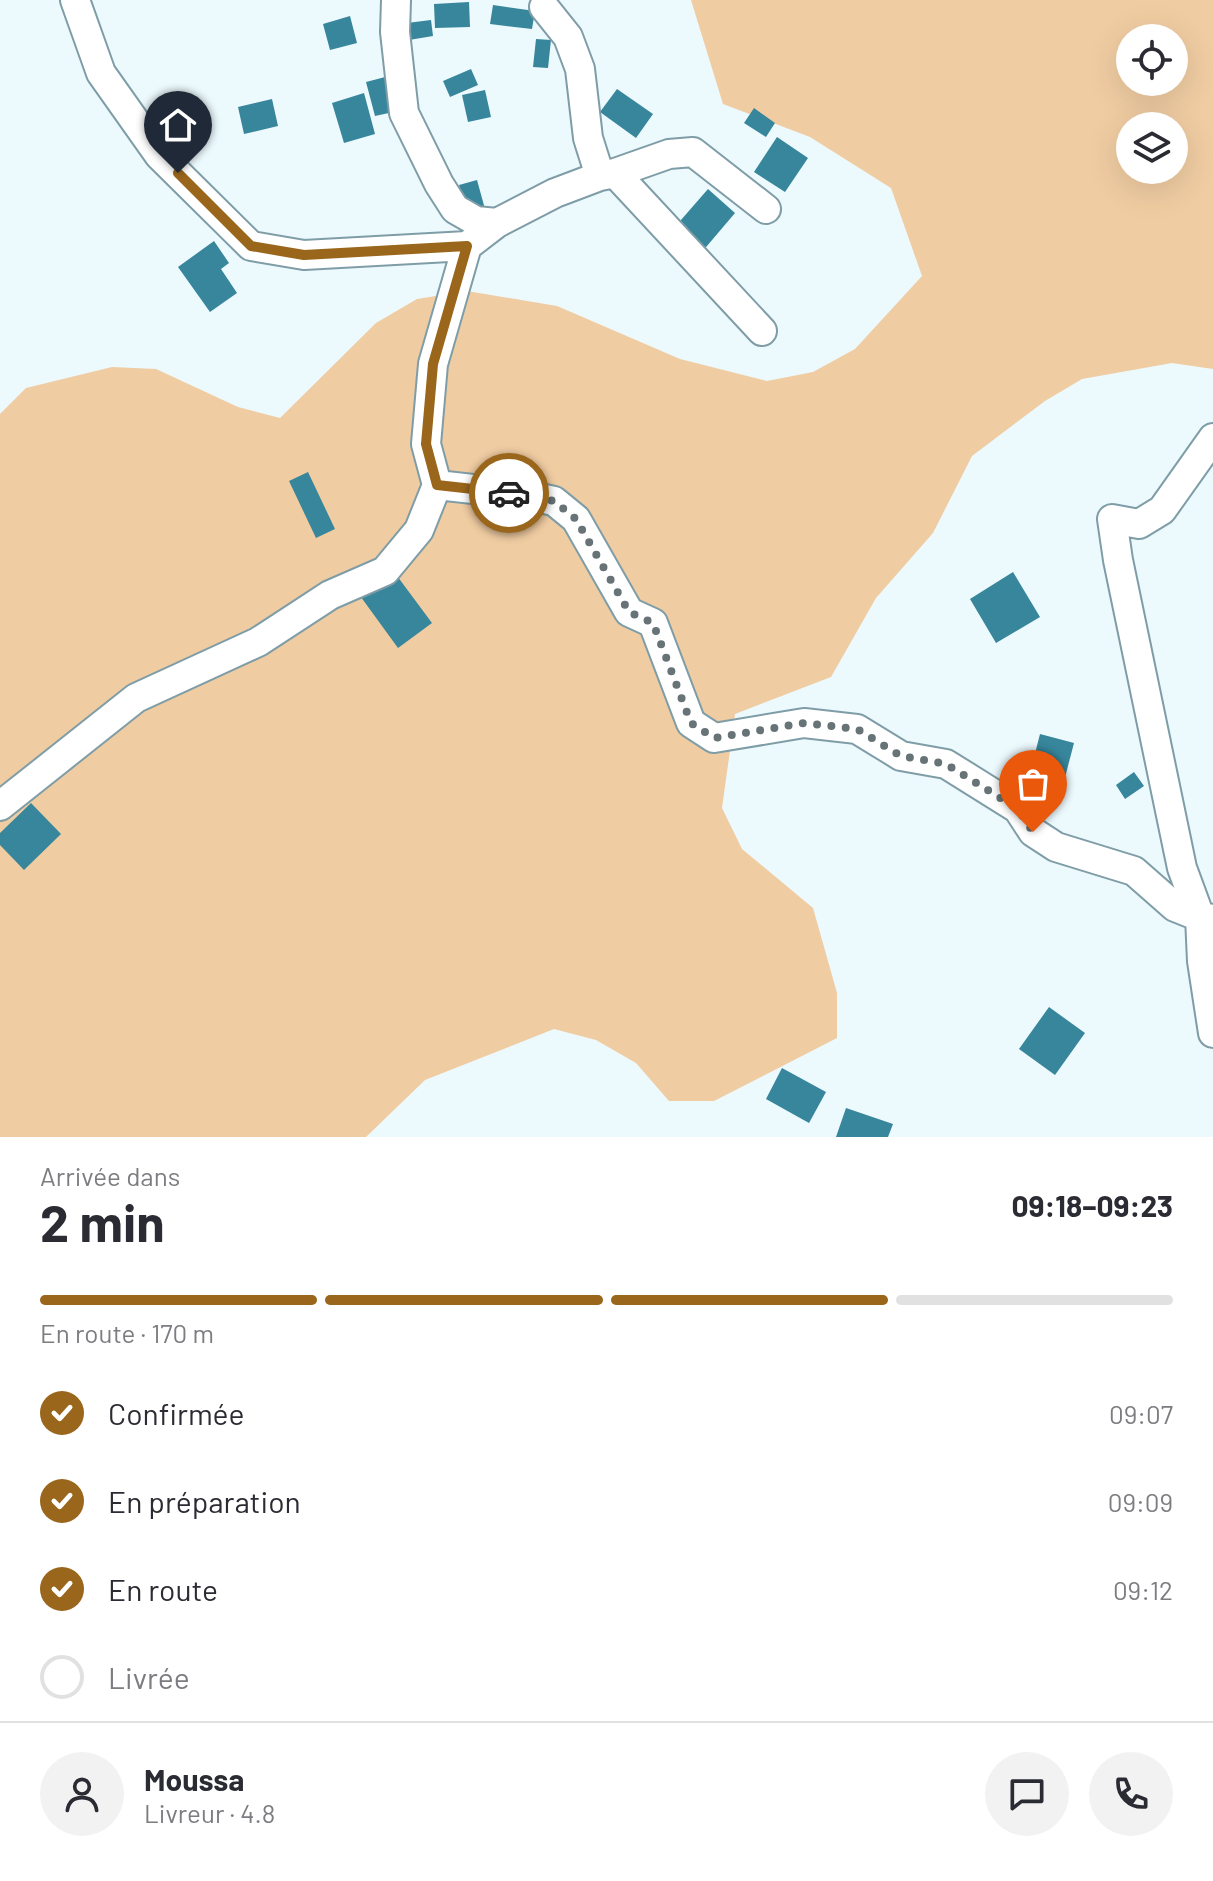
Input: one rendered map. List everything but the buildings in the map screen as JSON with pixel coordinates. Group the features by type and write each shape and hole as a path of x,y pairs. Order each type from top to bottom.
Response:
{"street":[{"path":"75,0 101,73 159,155 251,246 304,255 467,246 497,223 555,193 669,154 693,152 766,209"},
{"path":"396,0 395,32 404,113 439,184 455,209 476,221 497,223"},
{"path":"544,7 568,37 580,69 588,138 608,175 762,331"},
{"path":"0,806 136,698 258,642 330,595 385,571 419,530 437,485 426,444 433,364 467,246"},
{"path":"1213,438 1162,510 1139,524 1112,519 1139,668 1182,868 1206,918 1202,961 1213,1033"},
{"path":"437,485 554,501 576,519 629,612 653,623 691,723 714,738 804,723 857,729 901,756 946,764 1018,809 1033,832 1056,847 1134,871 1175,907 1206,918"}],"shaded area":[{"path":"691,0 1213,0 1213,369 1172,363 1082,379 1045,401 972,456 933,533 876,598 831,677 735,714 722,808 742,849 813,908 837,993 837,1038 714,1101 669,1101 636,1063 596,1040 554,1029 425,1080 366,1137 0,1137 0,414 26,388 112,367 156,369 238,407 280,418 376,323 417,299 467,291 557,306 680,359 767,381 813,372 855,349 922,276 891,188 810,137 723,104"}],"way so far":[{"path":"509,493 554,501 576,519 629,612 653,623 691,723 714,738 804,723 857,729 901,756 946,764 1018,809 1033,832"}],"route":[{"path":"178,173 251,246 304,255 467,246 433,364 426,444 437,485 509,493"}]}
